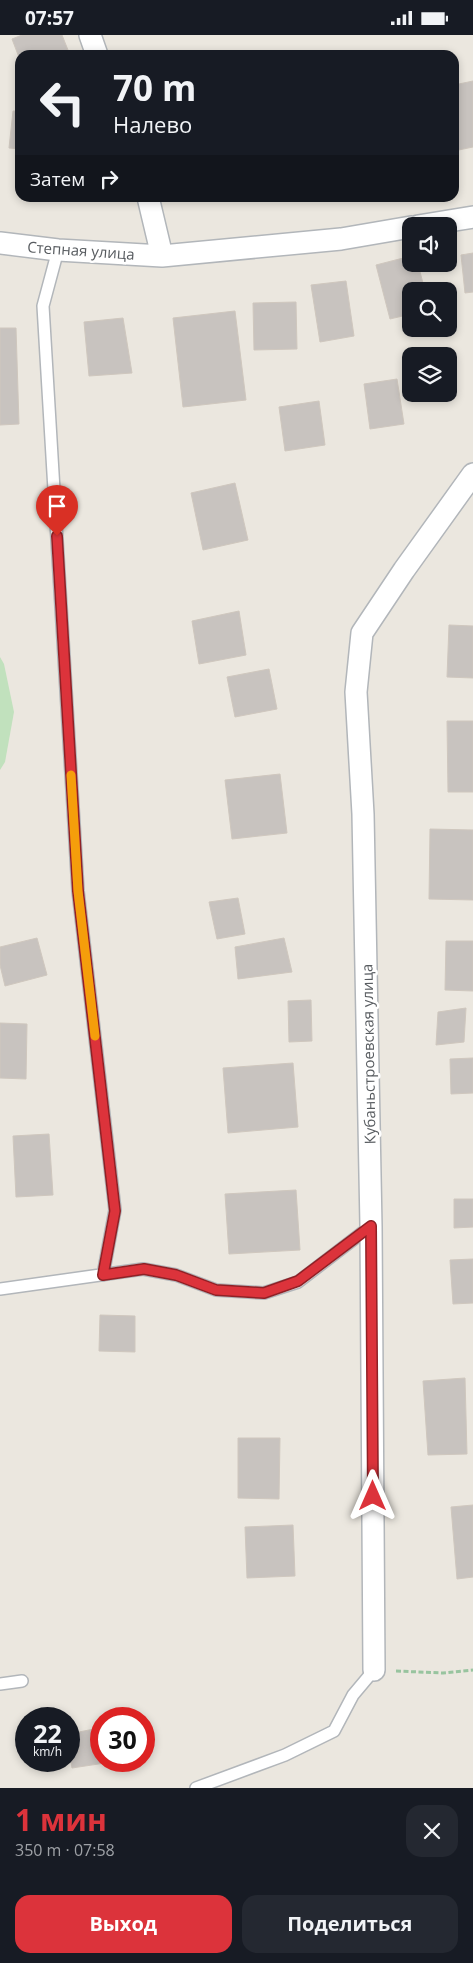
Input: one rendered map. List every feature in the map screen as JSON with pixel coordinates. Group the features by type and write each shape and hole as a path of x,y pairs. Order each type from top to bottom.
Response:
{"street":[{"path":"90,35 95,50"},
{"path":"149,202 162,256"},
{"path":"457,220 473,217"},
{"name":"Степная улица","path":"0,243 58,250 162,256 341,239 402,229"},
{"name":"Кубаньстроевская улица","path":"374,1670 371,1226 363,815 356,692 362,633 404,570 473,474"}],"lane":[{"path":"58,250 43,306 78,891 115,1211 103,1275"},
{"path":"0,1289 144,1269 176,1275 216,1290 264,1293 298,1281 371,1226"},
{"path":"196,1788 285,1755 334,1731 353,1695 374,1670"},
{"path":"0,1684 22,1681"}],"path":[{"path":"374,1670 443,1673 473,1670"}],"green space":[{"path":"0,657 4,664 14,712 5,762 0,770"}],"building":[{"path":"22,35 62,35 68,50 16,50 12,39"},
{"path":"473,81 473,147 459,150 459,84"},
{"path":"13,111 15,111 15,149 9,148"},
{"path":"473,253 473,292 465,293 461,255"},
{"path":"402,258 402,272 420,272 423,282 402,282 402,316 390,319 376,265"},
{"path":"346,281 354,336 320,342 311,285"},
{"path":"296,302 297,349 254,350 253,303"},
{"path":"235,311 246,400 183,407 173,318"},
{"path":"123,318 132,373 89,376 84,322"},
{"path":"0,328 16,328 19,424 0,425"},
{"path":"397,379 404,424 370,429 364,384"},
{"path":"319,401 325,445 285,451 279,407"},
{"path":"235,483 248,540 203,550 191,493"},
{"path":"239,611 246,655 199,664 192,621"},
{"path":"449,625 473,626 473,678 447,677"},
{"path":"269,669 277,709 235,717 227,677"},
{"path":"447,721 473,721 473,792 448,792"},
{"path":"280,774 287,833 232,839 225,780"},
{"path":"430,829 473,830 473,900 429,899"},
{"path":"238,898 245,934 217,939 209,902"},
{"path":"37,938 47,975 5,986 0,965 0,947"},
{"path":"284,938 292,972 238,979 235,947"},
{"path":"446,941 473,941 473,991 445,990"},
{"path":"311,1000 312,1041 289,1042 288,1001"},
{"path":"466,1008 464,1042 436,1045 438,1012"},
{"path":"0,1023 27,1024 26,1079 0,1078"},
{"path":"473,1058 473,1093 451,1094 450,1059"},
{"path":"293,1063 298,1127 228,1133 223,1068"},
{"path":"49,1134 53,1195 16,1197 13,1136"},
{"path":"296,1190 300,1250 229,1254 225,1194"},
{"path":"454,1199 473,1199 473,1227 454,1228"},
{"path":"473,1259 473,1303 453,1304 450,1260"},
{"path":"100,1315 135,1316 135,1352 99,1351"},
{"path":"465,1378 467,1454 428,1455 423,1381"},
{"path":"238,1438 280,1438 279,1499 238,1498"},
{"path":"473,1505 473,1577 457,1579 451,1507"},
{"path":"293,1525 295,1576 247,1578 245,1527"},
{"path":"90,1730 90,1765 80,1767 80,1732"}],"slow traffic":[{"path":"71,775 78,891 95,1036"}],"route":[{"path":"57,536 78,891 115,1211 103,1275 144,1269 176,1275 216,1290 264,1293 298,1281 371,1226 373,1496"}]}
